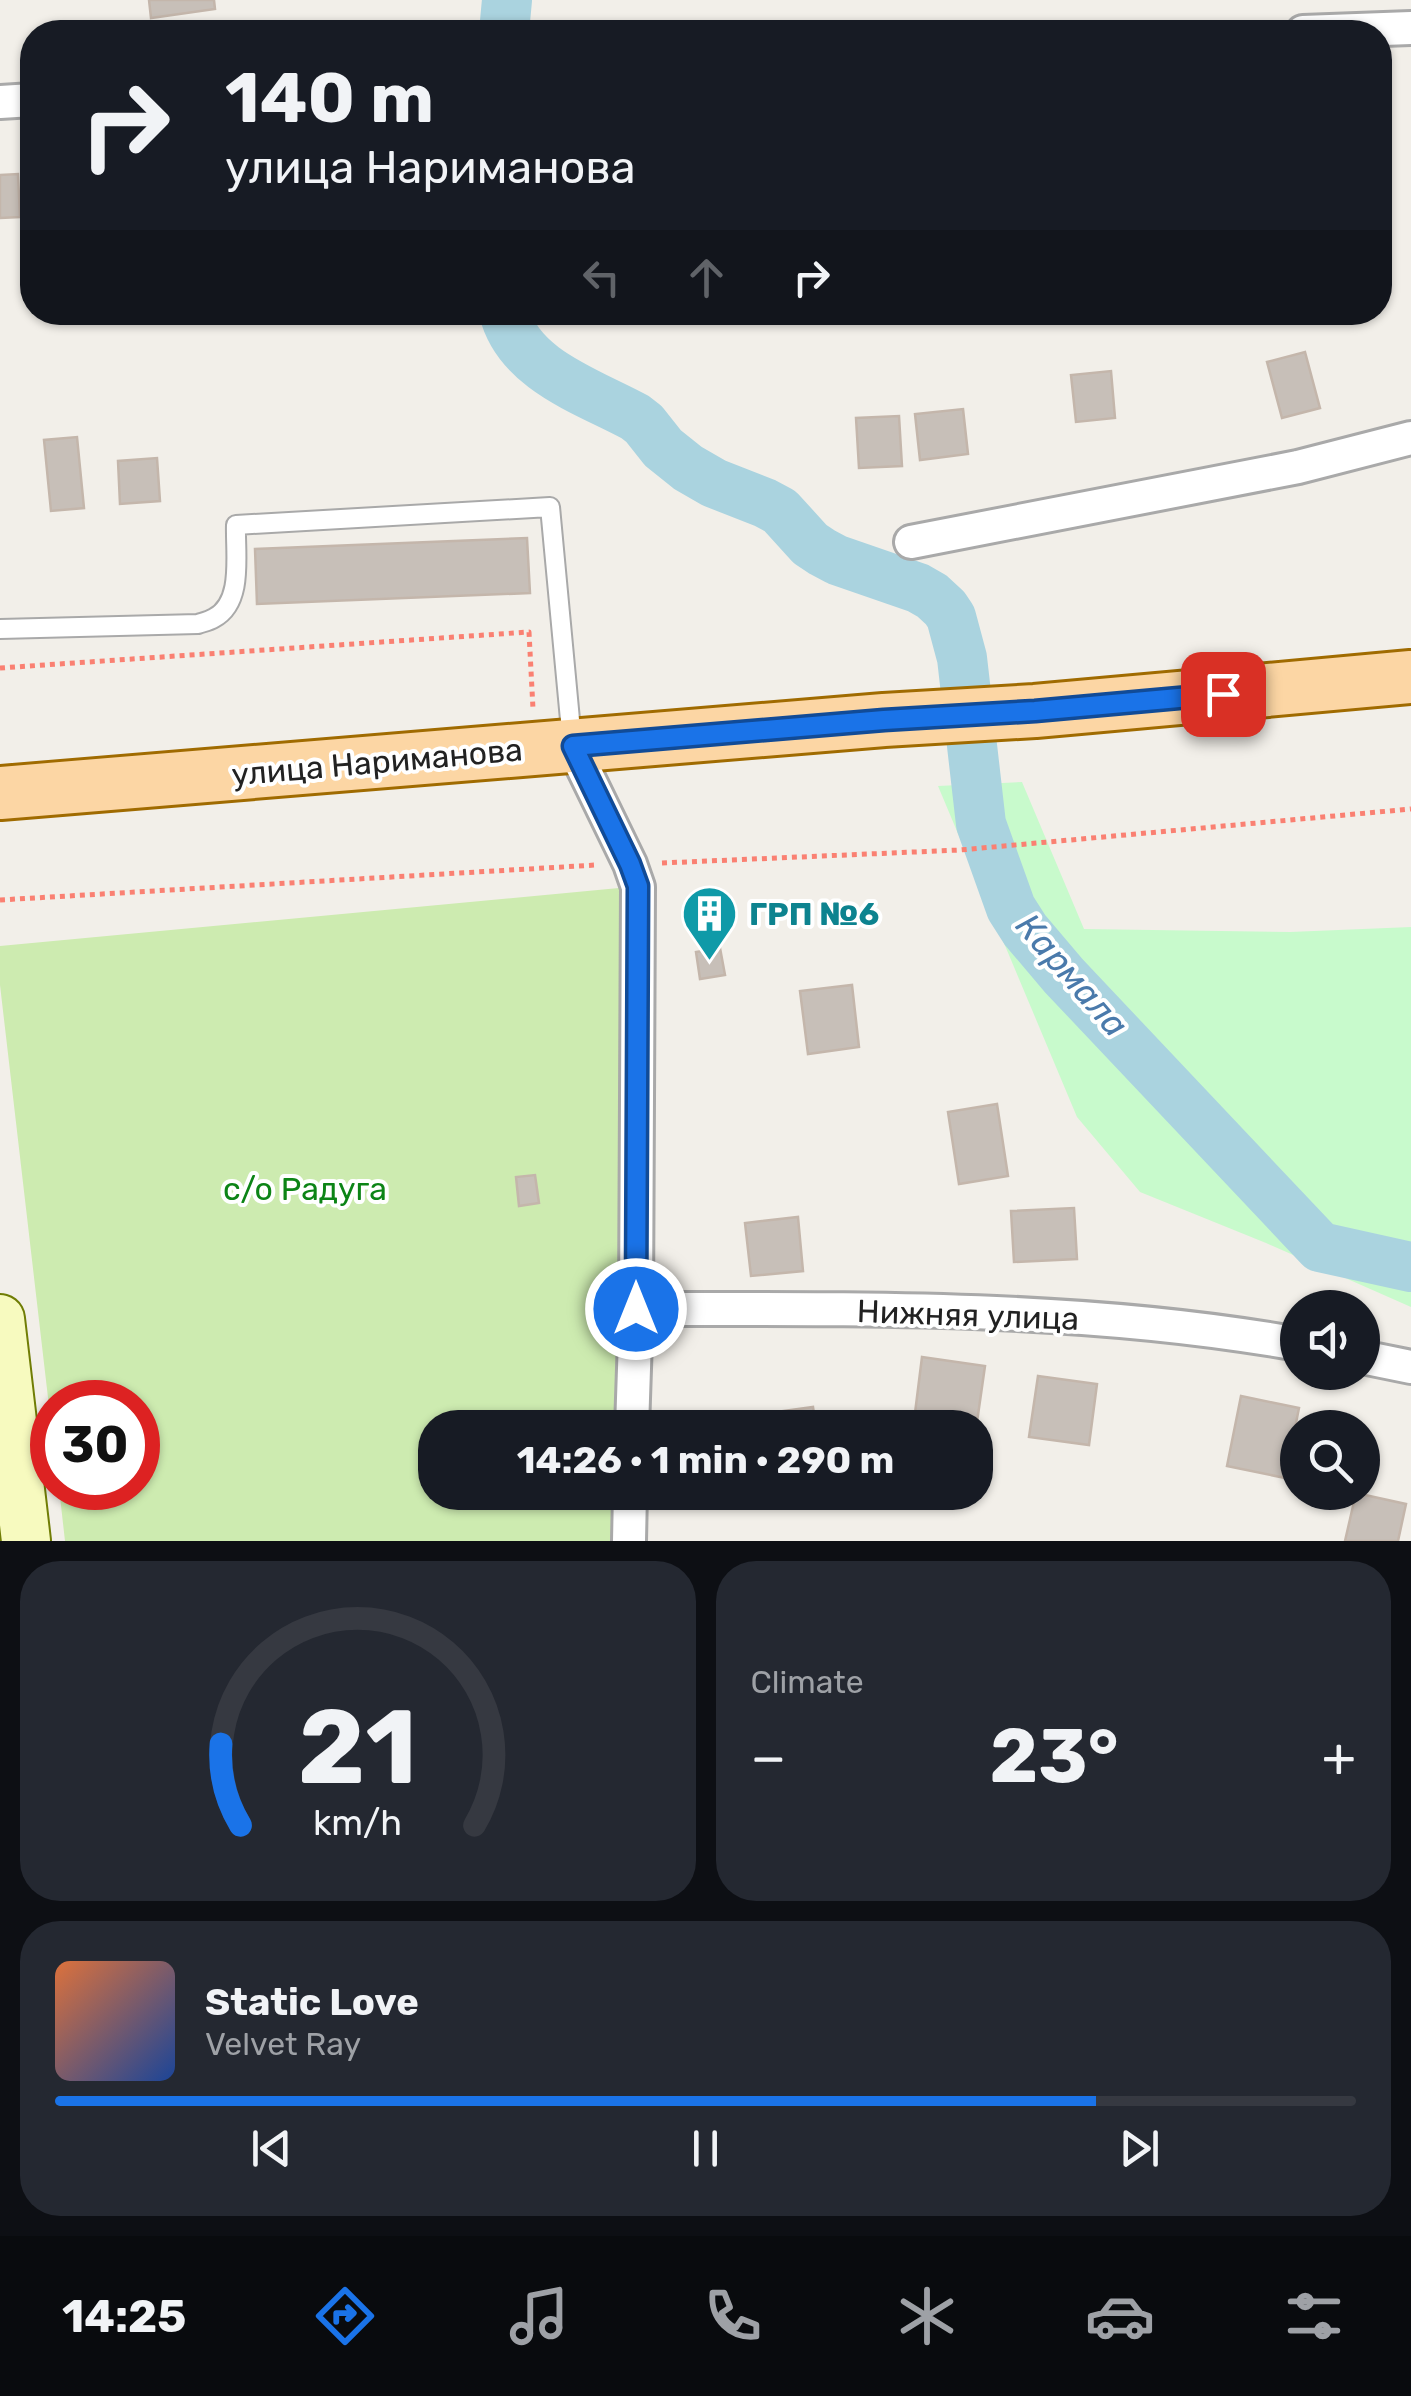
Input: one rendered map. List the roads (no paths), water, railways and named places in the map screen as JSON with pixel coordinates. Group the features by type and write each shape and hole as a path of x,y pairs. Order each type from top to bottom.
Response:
{"main road":[{"name":"улица Нариманова","path":"0,793 1035,711 1411,677"},
{"path":"0,1319 26,1541"}],"street":[{"path":"911,542 1298,467 1411,438"},
{"path":"573,746 638,886 633,1410"},
{"name":"Нижняя улица","path":"636,1309 1037,1315 1172,1325 1280,1341"},
{"path":"1380,1361 1411,1367"},
{"path":"629,1541 630,1510"}],"lane":[{"path":"0,629 198,624 216,618 235,589 236,525 550,507 573,746"}],"waterway":[{"name":"Кармала","path":"505,20 507,0"},
{"name":"Кармала","path":"509,325 539,364 576,388 635,417 688,468 780,511 822,552 918,588 945,608 962,658 981,824 1011,908 1025,930 1320,1247 1411,1267"}],"place":[{"name":"ГРП №6","path":"710,963"}],"park label":[{"name":"с/о Радуга","path":"305,1189"}]}
